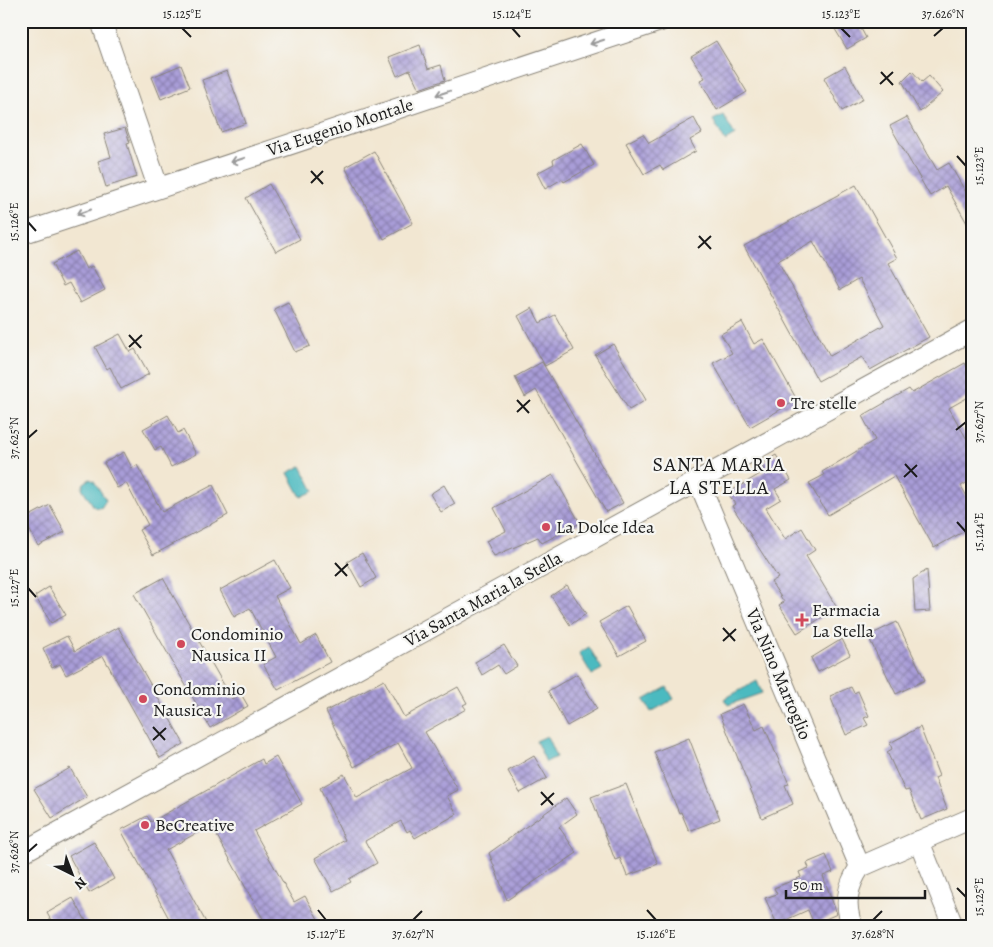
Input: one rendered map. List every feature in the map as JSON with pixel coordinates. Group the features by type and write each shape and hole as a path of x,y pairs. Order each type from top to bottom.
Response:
{"street":[{"path":"101,21 158,187"},
{"name":"Via Eugenio Montale","path":"21,234 660,21"},
{"name":"Via Santa Maria la Stella","path":"21,853 972,330"},
{"name":"Via Nino Martoglio","path":"698,480 860,868"},
{"path":"852,926 847,896 852,879 860,868 972,818"},
{"path":"919,841 953,926"}],"water":[{"path":"723,115 735,135 725,141 713,120"},
{"path":"301,466 314,491 301,497 288,473"},
{"path":"90,479 94,481 106,500 101,508 94,507 82,488 84,483"},
{"path":"589,647 602,669 592,675 579,653"},
{"path":"757,681 762,693 728,705 724,699"},
{"path":"667,687 674,699 651,712 644,700"},
{"path":"547,736 556,757 546,762 536,741"}],"building":[{"path":"830,21 857,21 866,38 847,49"},
{"path":"716,41 747,92 717,110 700,80 705,78 691,56"},
{"path":"420,45 428,69 441,65 445,80 419,89 410,70 397,76 389,57"},
{"path":"181,65 190,87 161,99 152,77"},
{"path":"845,66 863,99 842,111 824,78"},
{"path":"227,71 246,123 221,132 202,80"},
{"path":"912,71 922,82 929,76 943,92 920,112 902,81"},
{"path":"907,117 937,170 949,163 972,203 972,232 946,186 930,196 890,126"},
{"path":"694,118 702,133 690,140 696,151 663,170 660,165 644,174 626,143 643,134 649,143"},
{"path":"125,128 130,143 127,144 137,177 106,187 98,161 111,157 104,134"},
{"path":"582,144 594,165 564,182 562,179 545,189 537,173 554,164 553,160"},
{"path":"374,151 413,223 384,239 345,167"},
{"path":"269,184 300,239 276,252 246,198"},
{"path":"856,185 897,258 888,263 929,337 870,370 862,357 818,381 744,246","holes":["813,241 840,290 859,279 884,325 830,356 778,261"]},
{"path":"77,251 86,269 92,266 105,290 80,303 69,283 63,286 52,264"},
{"path":"288,302 310,346 295,352 274,309"},
{"path":"532,308 540,323 555,315 574,350 545,366 518,316"},
{"path":"742,322 754,344 763,339 797,400 750,427 713,363 732,353 721,334"},
{"path":"120,334 130,352 135,349 149,374 121,389 110,367 107,369 95,347"},
{"path":"613,344 646,400 629,410 595,355"},
{"path":"542,362 623,503 606,512 536,390 525,397 515,377"},
{"path":"965,363 972,374 972,395 949,408 972,448 972,480 961,486 972,505 972,527 934,548 894,476 828,515 809,483 824,475 822,472 875,440 862,416 909,389 912,393"},
{"path":"168,415 178,433 183,430 196,454 171,467 161,447 155,450 143,429"},
{"path":"124,452 132,468 137,465 162,512 213,485 228,515 153,555 139,530 148,525 126,483 117,488 104,463"},
{"path":"776,455 791,480 775,489 781,499 766,508 785,539 802,528 815,550 806,556 837,608 797,633 779,605 784,602 771,582 778,578 732,506 735,504 728,493 765,471 761,464"},
{"path":"553,475 580,523 542,543 538,537 494,556 486,541 506,531 494,508"},
{"path":"444,485 455,504 441,512 430,494"},
{"path":"50,505 65,532 38,546 24,519"},
{"path":"362,553 376,578 361,587 347,562"},
{"path":"275,560 290,588 275,596 301,644 316,635 330,662 278,690 263,664 276,657 250,608 234,617 220,590"},
{"path":"927,570 930,611 915,612 913,579"},
{"name":"Condominio Nausica II","path":"163,578 232,699 241,694 248,706 210,728 134,594"},
{"path":"567,585 586,614 570,625 551,596"},
{"path":"49,587 66,615 51,623 35,596"},
{"path":"627,606 646,641 619,656 599,622"},
{"path":"897,622 925,680 896,694 868,636"},
{"name":"Condominio Nausica I","path":"118,627 184,744 160,758 103,656 66,675 60,664 52,668 43,648 67,636 75,651"},
{"path":"842,639 850,655 818,672 811,658"},
{"path":"504,645 517,666 504,674 498,665 482,675 475,662"},
{"path":"577,674 597,709 567,726 548,691"},
{"path":"384,680 404,717 458,687 467,703 463,705 466,709 425,732 458,790 447,796 457,814 415,838 410,830 407,832 401,821 365,841 377,863 349,879 351,882 333,891 315,858 345,840 320,788 344,774 357,798 412,768 398,743 354,767 326,711"},
{"path":"851,687 854,693 858,691 869,716 864,718 868,725 846,735 830,696"},
{"path":"743,704 756,730 764,726 789,784 785,785 793,804 762,818 720,714"},
{"path":"920,727 939,776 935,778 947,809 921,820 909,790 905,791 887,752 892,749 890,743"},
{"path":"689,738 720,819 689,831 681,812 679,813 654,752"},
{"path":"534,756 547,778 520,793 508,771"},
{"path":"276,757 302,804 254,831 294,902 305,896 322,926 267,926 211,825 166,850 208,926 173,926 121,830 147,816 151,822 262,759 264,764"},
{"path":"70,768 87,797 52,818 34,789"},
{"path":"626,784 658,864 627,876 620,858 615,860 591,797"},
{"path":"566,798 577,814 559,827 577,853 507,900 489,853"},
{"path":"94,842 114,879 89,893 69,856"},
{"path":"826,855 833,872 823,876 837,914 814,924 808,910 777,924 765,898 777,894 774,888 801,877 799,872 809,868 807,863"},
{"path":"73,898 89,926 54,926 47,913"}],"place":[{"name":"Tre stelle","path":"781,403"},
{"name":"La Dolce Idea","path":"546,527"},
{"name":"Farmacia La Stella","path":"802,620"},
{"name":"Condominio Nausica II","path":"181,644"},
{"name":"Condominio Nausica I","path":"143,699"},
{"name":"BeCreative","path":"145,825"}],"district":[{"name":"SANTA MARIA LA STELLA","path":"719,476"}]}
